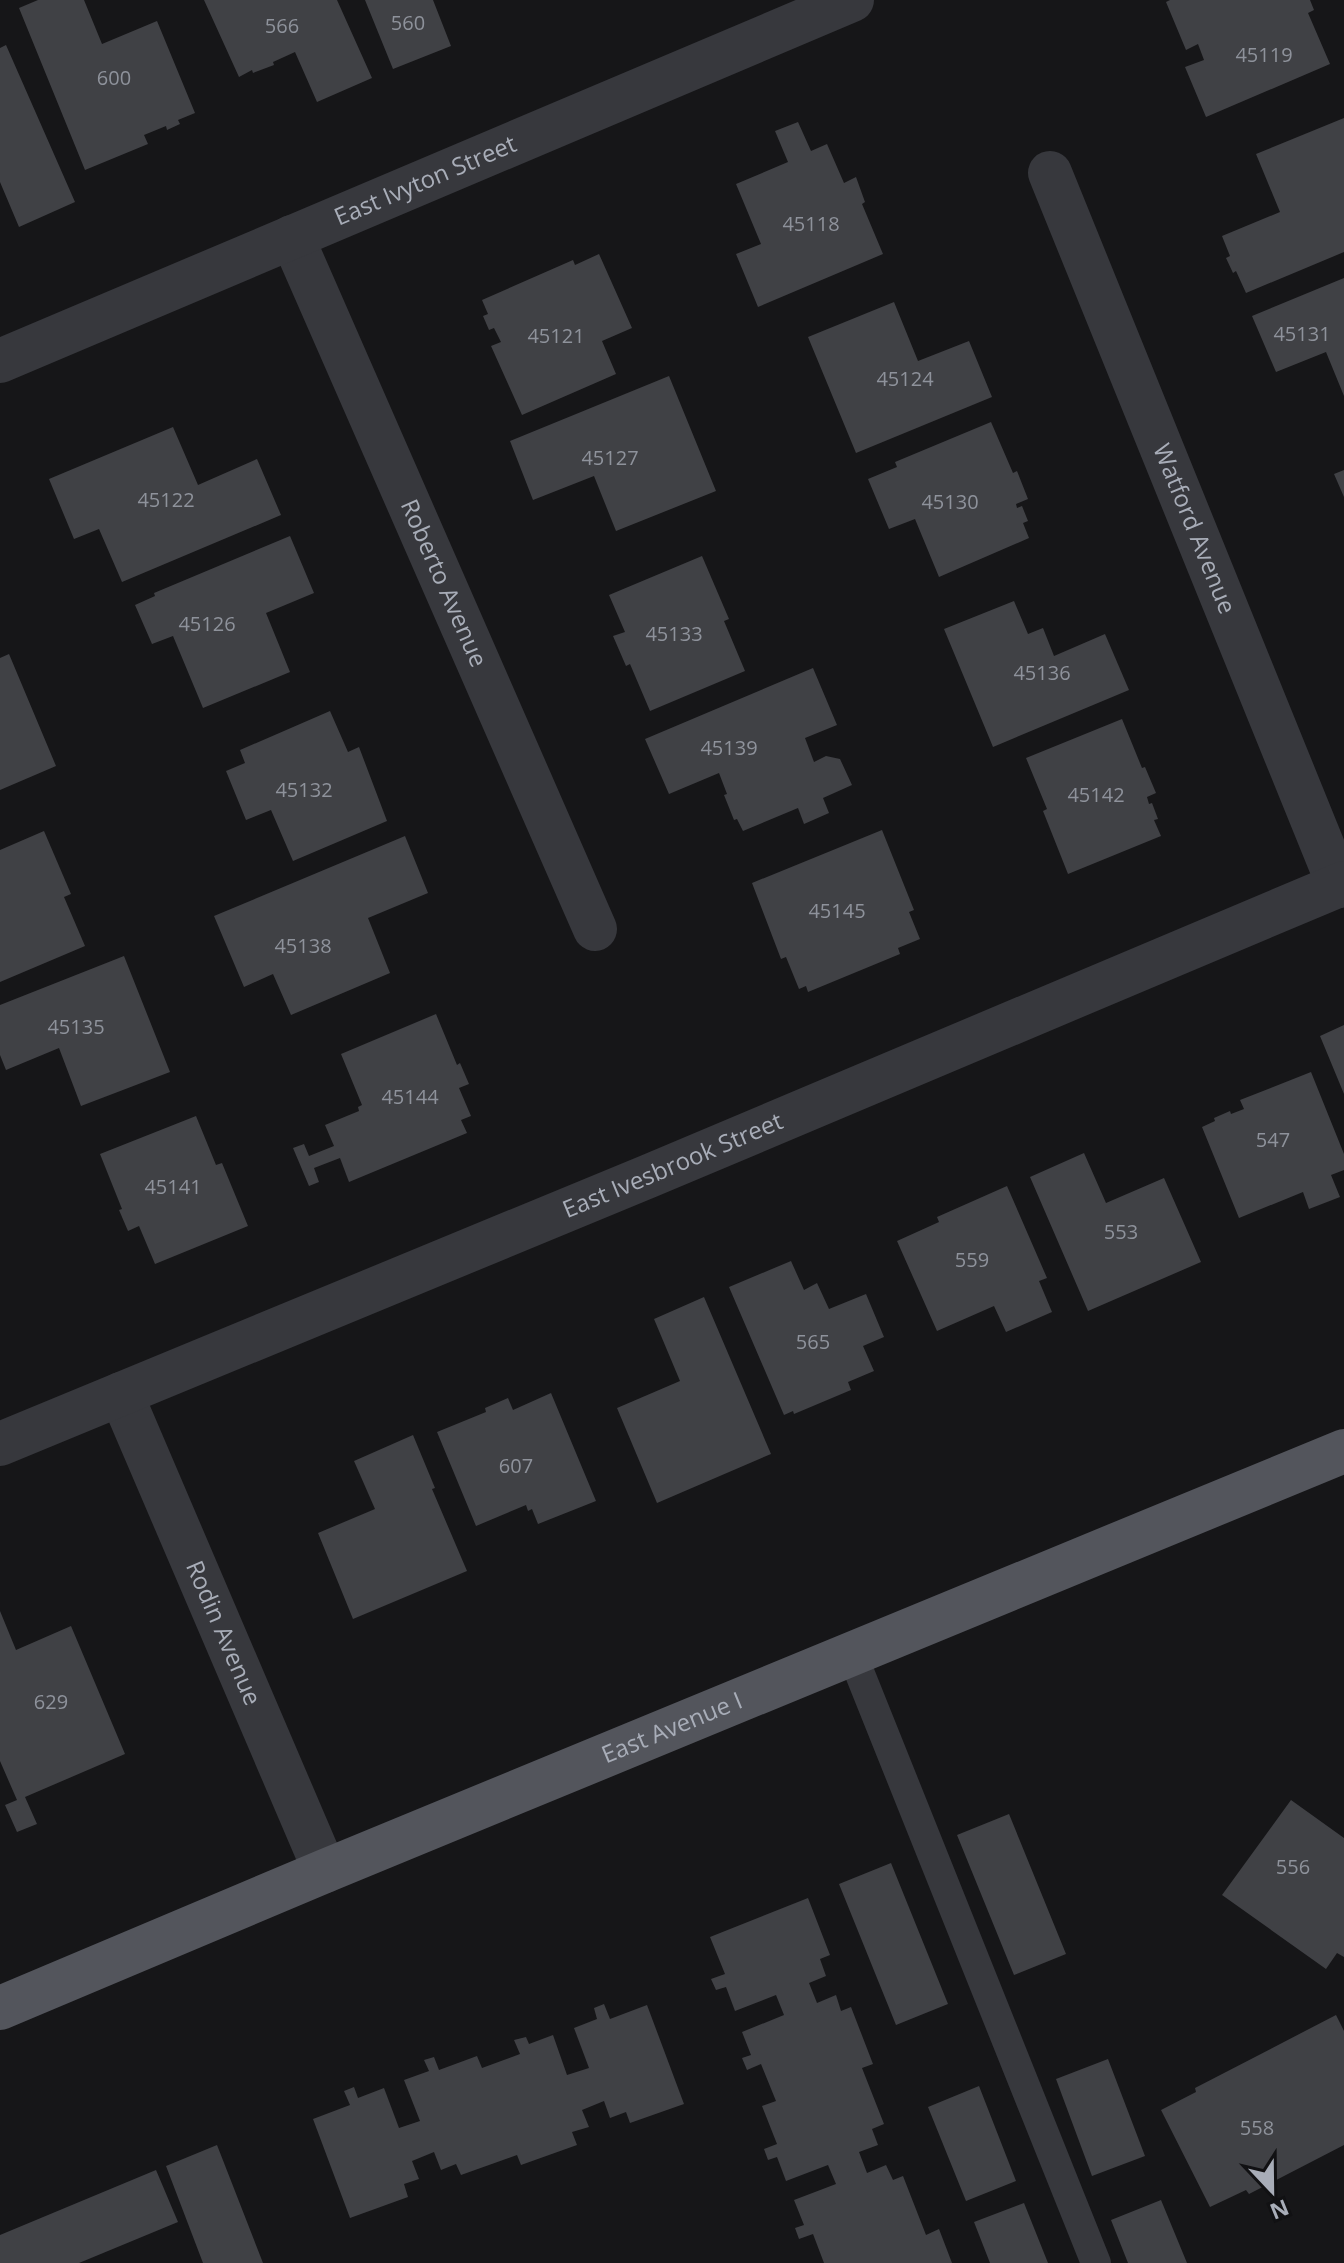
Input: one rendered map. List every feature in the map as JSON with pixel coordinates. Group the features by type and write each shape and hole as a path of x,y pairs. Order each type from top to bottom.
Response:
{"main road":[{"name":"East Avenue I","path":"0,2008 1344,1451"}],"street":[{"name":"East Ivyton Street","path":"0,361 852,0"},
{"name":"Watford Avenue","path":"1050,173 1341,884"},
{"name":"Roberto Avenue","path":"292,237 595,929"},
{"name":"East Ivesbrook Street","path":"0,1444 663,1170 1341,884"},
{"name":"Rodin Avenue","path":"121,1394 325,1871"}],"lane":[{"path":"852,1654 1096,2263"}],"building":[{"path":"38,0 84,0 102,44 157,21 195,113 178,120 180,124 167,130 166,126 144,135 148,144 85,170 19,8"},
{"path":"204,0 337,0 372,78 317,102 295,52 273,62 274,65 253,73 252,70 239,77"},
{"path":"365,0 433,0 451,46 393,69"},
{"path":"1310,0 1314,10 1308,13 1330,64 1206,117 1185,67 1204,60 1198,44 1186,50 1166,2"},
{"path":"6,45 75,202 19,227 0,182 0,48"},
{"path":"1344,118 1344,252 1246,293 1226,258 1230,256 1222,236 1280,212 1256,154"},
{"path":"798,122 811,151 827,144 844,183 856,177 865,202 862,204 883,254 758,307 736,254 761,244 736,184 788,162 775,131"},
{"path":"599,254 632,328 602,341 616,374 522,415 491,346 501,342 494,328 489,330 483,316 488,314 482,300 573,260 575,265"},
{"path":"1344,278 1344,396 1326,352 1276,372 1252,316"},
{"path":"894,302 918,361 969,341 992,397 856,453 808,337"},
{"path":"669,376 716,491 616,531 594,476 533,500 510,441"},
{"path":"991,422 1028,499 1016,504 1017,508 1022,506 1028,521 1023,523 1029,538 939,577 915,519 889,529 868,479 897,467 895,462"},
{"path":"173,427 198,485 257,459 281,515 122,582 99,529 74,539 49,479"},
{"path":"1344,470 1344,497 1334,474"},
{"path":"290,536 314,593 266,613 290,672 203,708 173,636 152,644 135,605 155,596 154,593"},
{"path":"702,556 729,619 724,621 745,671 650,711 630,664 626,666 613,636 625,632 609,595"},
{"path":"1014,601 1028,634 1043,628 1054,656 1105,634 1129,690 993,747 944,629"},
{"path":"9,654 56,766 0,790 0,658"},
{"path":"813,668 837,725 805,738 814,762 826,756 840,759 852,785 823,798 829,813 804,824 798,808 743,831 737,819 734,820 719,773 669,794 645,739"},
{"path":"330,711 348,752 359,747 387,821 293,861 271,810 246,820 226,771 245,763 240,750"},
{"path":"1122,719 1156,793 1147,797 1158,819 1154,820 1161,836 1068,874 1026,758"},
{"path":"882,830 914,910 909,912 920,939 898,948 900,954 808,992 806,986 799,989 786,957 781,959 752,883"},
{"path":"44,831 71,894 64,897 85,946 0,982 0,850"},
{"path":"405,836 428,893 368,918 390,973 291,1015 273,974 244,987 214,916"},
{"path":"124,956 170,1072 81,1106 59,1048 6,1070 0,1055 0,1005"},
{"path":"436,1014 457,1065 460,1063 469,1084 459,1088 471,1116 461,1120 467,1133 349,1182 340,1158 314,1168 319,1182 309,1186 293,1148 304,1144 309,1156 334,1146 325,1125 359,1111 358,1107 362,1105 341,1054"},
{"path":"1344,1025 1344,1094 1320,1036"},
{"path":"1311,1072 1344,1154 1344,1170 1331,1175 1340,1197 1309,1209 1303,1192 1239,1218 1202,1127 1230,1111 1231,1114 1244,1109 1240,1100"},
{"path":"196,1116 216,1165 222,1163 248,1226 155,1264 139,1226 128,1231 100,1154"},
{"path":"1084,1153 1106,1203 1164,1178 1201,1262 1088,1311 1030,1177"},
{"path":"1007,1186 1047,1278 1039,1281 1052,1312 1006,1332 994,1306 937,1331 897,1241 939,1222 937,1217"},
{"path":"791,1261 804,1290 817,1283 829,1309 866,1294 884,1337 863,1346 874,1371 848,1382 851,1390 794,1414 793,1411 784,1415 729,1287"},
{"path":"704,1297 771,1454 657,1503 617,1408 680,1381 654,1319"},
{"path":"551,1393 596,1501 538,1524 532,1509 528,1511 526,1505 476,1526 437,1432 486,1412 485,1408 508,1398 513,1410"},
{"path":"413,1435 467,1571 353,1619 318,1533 375,1509 354,1461"},
{"path":"0,1611 16,1650 71,1626 125,1754 25,1797 37,1824 17,1832 5,1805 17,1800 0,1761"},
{"path":"1291,1800 1344,1838 1344,1957 1337,1953 1326,1969 1222,1895"},
{"path":"1009,1814 1066,1954 1014,1975 957,1835"},
{"path":"891,1863 948,2004 896,2025 839,1884"},
{"path":"808,1898 830,1955 820,1959 826,1976 809,1983 817,2003 836,1995 841,2011 851,2007 873,2064 862,2068 884,2124 872,2129 878,2145 859,2152 867,2173 886,2165 893,2180 903,2176 926,2235 939,2229 952,2263 824,2263 813,2234 799,2239 795,2228 804,2225 794,2200 836,2184 828,2165 786,2181 777,2157 768,2160 764,2149 777,2144 762,2106 776,2101 761,2064 747,2070 742,2058 751,2055 742,2032 784,2015 776,1995 735,2011 726,1987 716,1990 711,1979 725,1974 710,1937"},
{"path":"604,2004 610,2019 647,2005 684,2104 630,2123 626,2112 610,2118 604,2101 582,2110 589,2127 572,2132 577,2145 521,2165 517,2155 461,2175 456,2164 441,2170 434,2152 412,2161 419,2179 404,2184 408,2197 350,2218 313,2119 350,2105 344,2091 354,2087 358,2098 384,2088 399,2128 420,2121 404,2080 429,2071 424,2060 434,2057 439,2070 477,2056 482,2068 520,2054 514,2040 526,2037 529,2044 553,2035 567,2075 589,2068 574,2028 597,2019 594,2008"},
{"path":"1336,2015 1344,2031 1344,2145 1249,2194 1246,2190 1210,2207 1161,2110 1196,2092 1195,2088"},
{"path":"1108,2059 1145,2156 1092,2176 1056,2079"},
{"path":"979,2086 1016,2181 966,2201 928,2107"},
{"path":"217,2145 263,2263 203,2263 166,2166"},
{"path":"156,2170 178,2222 79,2263 0,2263 0,2235"},
{"path":"1161,2200 1187,2263 1128,2263 1111,2220"},
{"path":"1024,2203 1048,2263 990,2263 974,2222"}]}
